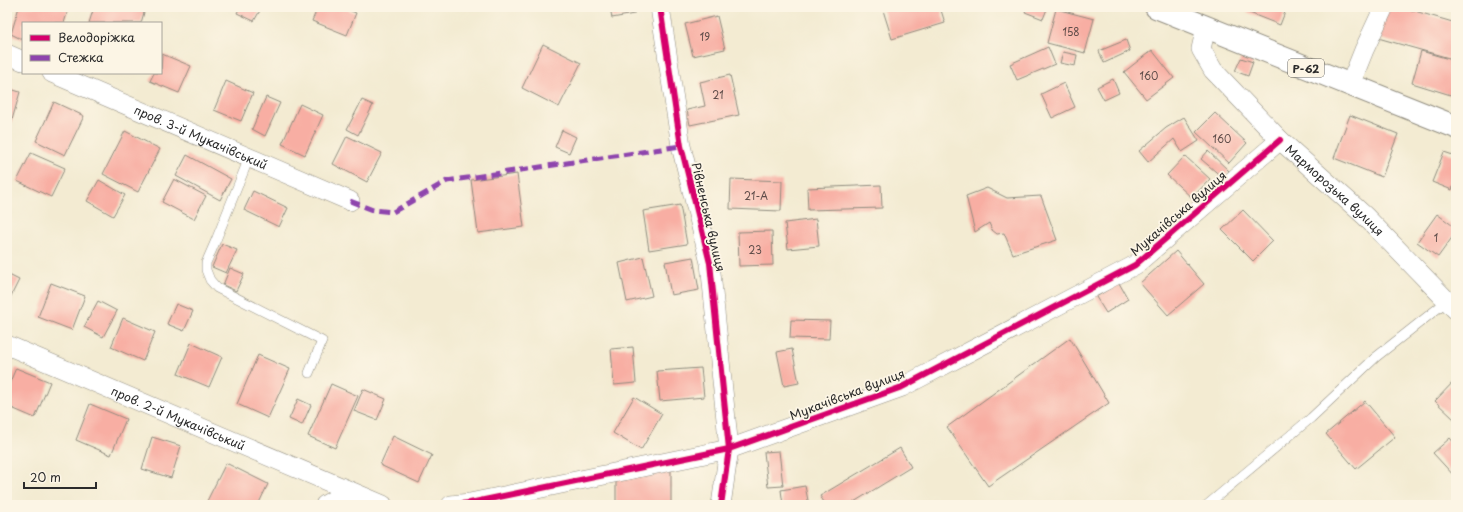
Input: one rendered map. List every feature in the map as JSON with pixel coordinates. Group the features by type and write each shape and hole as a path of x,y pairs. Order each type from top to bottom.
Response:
{"main road":[{"name":"Р-62","path":"1156,7 1456,128"}],"street":[{"name":"Рівненська вулиця","path":"660,7 681,146 710,263 729,449 721,505"},
{"path":"1350,85 1384,7"},
{"name":"Марморозька вулиця","path":"1206,27 1200,48 1213,70 1280,140 1365,216 1452,306"},
{"path":"7,54 22,61"},
{"name":"пров. 3-й Мукачівський","path":"54,74 350,201"},
{"name":"Мукачівська вулиця","path":"451,505 470,504 729,449 902,387 1135,265 1280,140"},
{"name":"пров. 2-й Мукачівський","path":"7,345 349,491"},
{"path":"325,505 349,491 383,505"}],"lane":[{"path":"249,158 206,263 206,270 210,280 218,288 322,341 309,372"},
{"path":"1207,505 1311,418 1376,357 1452,306"}],"building":[{"path":"19,7 69,7 64,22 22,22 22,40 11,34"},
{"path":"94,7 140,7 145,9 141,22 89,22"},
{"path":"240,7 262,7 254,21 237,13"},
{"path":"318,7 341,7 356,13 347,35 312,21"},
{"path":"610,7 633,7 634,14 612,18"},
{"path":"882,7 940,7 945,23 892,39"},
{"path":"1027,7 1043,7 1047,9 1043,19 1025,12"},
{"path":"1249,7 1287,7 1280,25 1247,12"},
{"path":"1387,7 1401,7 1456,23 1456,60 1378,38"},
{"path":"1056,9 1094,19 1085,53 1047,43"},
{"path":"717,16 725,49 693,56 685,24"},
{"path":"1126,40 1130,51 1104,63 1099,51"},
{"path":"543,44 581,63 559,107 522,88"},
{"path":"1048,47 1055,64 1017,80 1010,64"},
{"path":"1152,50 1174,78 1146,99 1124,72"},
{"path":"1421,51 1456,61 1456,90 1454,96 1412,83"},
{"path":"1063,52 1077,55 1075,66 1060,63"},
{"path":"162,54 191,66 179,93 150,81 154,74 162,74"},
{"path":"1241,58 1253,62 1248,76 1235,71"},
{"path":"730,75 739,115 690,125 687,110 705,106 700,82"},
{"path":"1113,79 1119,93 1104,100 1097,87"},
{"path":"226,81 253,93 241,121 214,110"},
{"path":"1064,83 1075,107 1052,118 1041,94"},
{"path":"7,88 20,92 10,127 7,126"},
{"path":"266,97 280,103 265,136 252,129"},
{"path":"362,100 373,105 358,135 347,129"},
{"path":"54,102 84,116 65,155 36,141"},
{"path":"300,104 323,115 305,155 282,144"},
{"path":"1215,113 1247,143 1229,163 1196,132"},
{"path":"1350,115 1398,134 1382,177 1334,158"},
{"path":"1184,117 1199,141 1182,152 1174,139 1148,162 1139,151 1166,128"},
{"path":"562,130 576,137 569,153 555,147"},
{"path":"125,131 160,149 138,192 103,174"},
{"path":"347,136 382,153 367,182 333,164"},
{"path":"1208,151 1229,171 1223,178 1201,159"},
{"path":"1444,152 1456,156 1456,179 1452,190 1432,182"},
{"path":"31,153 65,168 51,197 17,181"},
{"path":"187,155 231,179 220,200 176,176"},
{"path":"1185,156 1210,179 1192,198 1167,175"},
{"path":"517,174 524,227 478,233 471,180"},
{"path":"174,179 206,196 194,219 162,202"},
{"path":"731,179 782,181 781,211 730,209"},
{"path":"99,180 125,195 113,216 87,201"},
{"path":"881,185 882,208 808,210 807,188"},
{"path":"987,188 1007,198 1041,196 1057,240 1013,254 1004,233 997,234 992,230 989,223 975,232 966,196"},
{"path":"253,191 288,208 279,227 244,210"},
{"path":"680,205 687,244 649,250 643,211"},
{"path":"1243,210 1273,241 1253,261 1222,230"},
{"path":"1437,214 1456,228 1456,232 1438,257 1417,242"},
{"path":"816,219 819,246 788,249 785,223"},
{"path":"772,231 773,265 739,266 738,232"},
{"path":"222,244 237,250 226,273 212,267"},
{"path":"1176,251 1204,284 1168,315 1140,283"},
{"path":"643,257 652,296 627,302 619,263"},
{"path":"693,257 699,290 671,295 665,262"},
{"path":"230,268 244,274 236,291 223,285"},
{"path":"7,274 19,280 7,304"},
{"path":"51,283 85,296 72,330 38,317"},
{"path":"1119,283 1128,299 1106,313 1096,297"},
{"path":"98,301 117,311 103,337 84,327"},
{"path":"176,304 193,311 184,331 167,324"},
{"path":"123,318 155,332 143,361 111,347"},
{"path":"791,320 830,321 829,339 790,338"},
{"path":"1070,338 1109,403 988,486 947,427"},
{"path":"191,343 222,357 209,387 178,374"},
{"path":"633,347 636,383 614,385 611,349"},
{"path":"792,349 799,383 784,386 777,352"},
{"path":"258,355 290,369 268,418 237,404"},
{"path":"16,368 50,382 35,418 7,406 7,389"},
{"path":"701,368 704,397 660,401 657,371"},
{"path":"1456,379 1456,419 1455,420 1435,401"},
{"path":"331,384 358,396 335,448 308,436"},
{"path":"363,389 386,399 377,420 354,411"},
{"path":"634,397 662,414 641,450 613,433"},
{"path":"298,399 311,405 302,425 289,419"},
{"path":"1365,401 1395,437 1356,469 1326,434"},
{"path":"90,404 126,419 111,455 76,440"},
{"path":"393,436 432,455 419,483 380,465"},
{"path":"152,437 181,446 171,478 142,469"},
{"path":"1450,438 1456,445 1456,478 1433,453"},
{"path":"900,448 911,467 849,505 826,505 820,496"},
{"path":"779,451 783,486 768,487 764,452"},
{"path":"226,463 268,484 258,505 205,505"},
{"path":"671,467 671,505 616,505 616,477"},
{"path":"805,486 809,505 783,505 781,490"}],"marked path":[{"path":"350,201 373,210 393,212 447,181 681,146"}],"cycle path":[{"path":"660,7 681,146 710,263 729,449 721,505"},
{"path":"451,505 470,503 729,449 902,387 1135,265 1280,140"}]}
